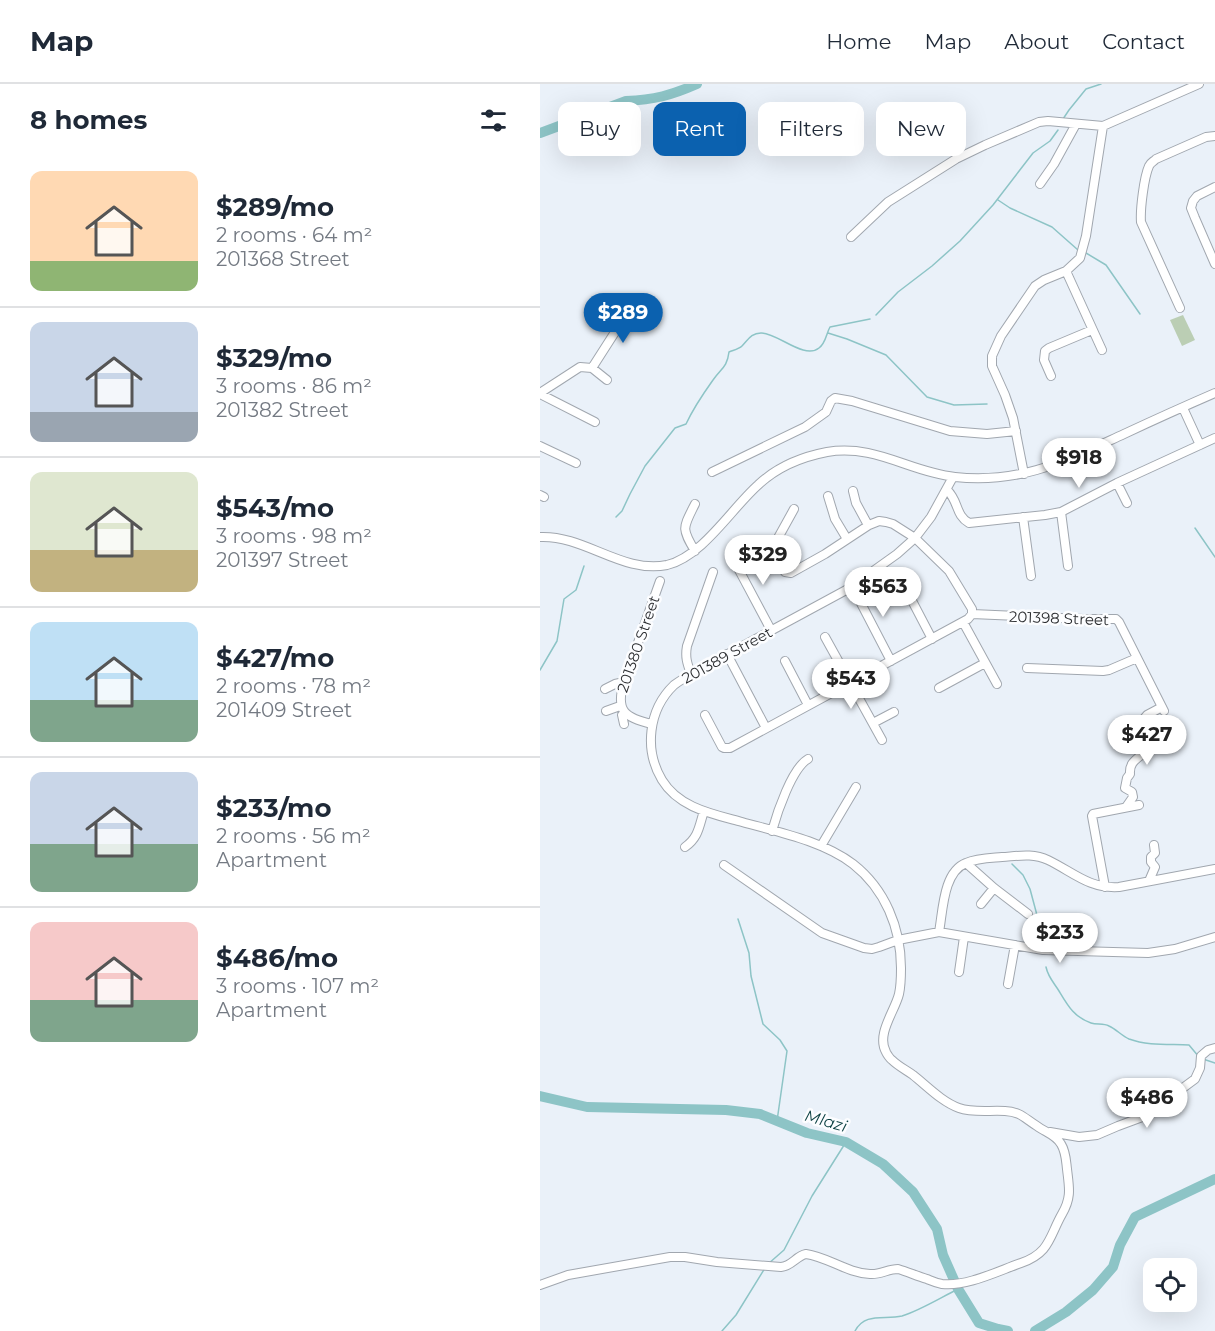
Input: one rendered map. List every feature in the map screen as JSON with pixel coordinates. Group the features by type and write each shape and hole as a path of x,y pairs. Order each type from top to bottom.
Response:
{"street":[{"path":"851,237 888,202 956,159 985,145 1039,122 1103,126 1199,84"},
{"path":"1040,184 1076,124"},
{"path":"1024,474 1009,406 992,366 993,352 1001,336 1035,286 1066,271 1080,258 1086,236 1103,126"},
{"path":"1180,308 1141,222 1147,173 1150,165 1156,159 1206,137 1215,136"},
{"path":"1215,187 1197,196 1191,208 1215,264"},
{"path":"1066,271 1102,350"},
{"path":"592,368 633,304"},
{"path":"1051,376 1044,360 1045,351 1092,330"},
{"path":"595,422 540,394 580,367 592,368 607,380"},
{"path":"540,537 578,543 624,562 642,566 667,564 680,560 695,551 762,481 793,462 810,456 843,450 872,453 953,477 992,478 1024,474 1066,461 1215,393"},
{"path":"712,472 805,427 826,412 835,398 852,401 950,431 987,434 1016,431"},
{"path":"1183,408 1200,445"},
{"path":"947,490 955,499 963,519 969,523 1062,512 1117,483 1215,438"},
{"path":"540,446 576,463"},
{"name":"201389 Street","path":"953,477 936,510 915,538 897,554 852,586 676,683 664,697 656,712 652,724 651,747 662,780 682,801 704,811 821,846 853,864 871,882 888,908 901,955 899,995 883,1040 886,1053 892,1061 957,1108 1017,1113 1049,1132"},
{"path":"1117,483 1128,503"},
{"path":"853,491 856,503 868,525"},
{"path":"828,496 835,519 847,539"},
{"path":"695,504 684,529 695,551"},
{"path":"705,715 724,748 730,748 963,622 972,614 972,609 950,571 915,538 893,524 879,521 868,525 825,554 791,573 785,572 774,555 773,547 795,509"},
{"path":"1062,512 1068,566"},
{"path":"1023,517 1031,576"},
{"path":"731,555 771,630"},
{"path":"691,674 685,654 713,572"},
{"name":"201380 Street","path":"652,724 640,722 623,709 620,693 660,581"},
{"path":"852,586 891,661"},
{"path":"908,593 932,639"},
{"name":"201398 Street","path":"972,614 1083,620 1116,619 1119,622 1163,709 1147,715 1141,722 1148,730 1145,735 1145,752 1137,757 1129,768 1130,774 1126,778 1125,788 1132,792 1133,797 1126,807"},
{"path":"963,622 997,684"},
{"path":"825,637 882,740"},
{"path":"727,654 766,728"},
{"path":"1027,668 1103,671 1137,658"},
{"path":"785,661 808,705"},
{"path":"939,688 985,663"},
{"path":"605,689 624,682"},
{"path":"606,711 623,709 624,724"},
{"path":"873,723 894,712"},
{"path":"772,831 781,801 801,764 808,759"},
{"path":"821,846 856,787"},
{"path":"1105,887 1092,816 1139,805"},
{"path":"685,847 697,835 704,811"},
{"path":"1149,881 1155,867 1151,857 1155,853 1154,845"},
{"path":"939,932 949,881 956,870 976,860 1021,855 1038,856 1090,884 1105,887 1119,887 1215,869"},
{"path":"966,863 1028,914"},
{"path":"724,865 772,900 827,935 872,949 898,940 939,932 1052,951 1148,953 1175,949 1215,937"},
{"path":"981,904 994,888"},
{"path":"958,972 964,937"},
{"path":"1008,984 1015,945"},
{"path":"1049,1132 1079,1137 1097,1135 1145,1116 1195,1079 1200,1068 1201,1056 1215,1047"},
{"path":"540,1285 568,1275 670,1257 781,1267 791,1264 806,1254 857,1272 876,1274 898,1269 941,1284 956,1284 980,1277 1023,1263 1040,1253 1048,1243 1067,1204 1069,1187 1064,1151 1060,1142 1049,1132"}],"green space":[{"path":"1183,315 1195,340 1182,346 1170,320"}],"waterway":[{"name":"Mlazi","path":"540,133 626,101 663,96 697,84"},
{"path":"1063,119 1086,89 1101,84"},
{"path":"876,315 898,292 960,241 993,205 1033,153 1050,141 1058,130"},
{"path":"998,200 1052,227 1078,250"},
{"path":"1086,253 1106,265 1140,314"},
{"path":"616,517 622,511 645,466 675,428 686,424 702,396 725,365 729,352 741,347 758,333 768,334 799,349 813,351 823,344 830,327 870,319"},
{"path":"828,333 886,355 927,397 954,405 987,404"},
{"path":"1195,528 1215,557"},
{"path":"540,670 557,641 564,599 576,590 584,566"},
{"path":"1012,864 1023,875 1030,889 1045,945"},
{"path":"738,919 749,953 751,976 763,1024 780,1040 787,1051 777,1121"},
{"path":"1046,967 1065,1001 1080,1018 1091,1023 1109,1026 1126,1038 1136,1041 1151,1044 1189,1045 1199,1057"},
{"path":"1203,1059 1215,1063"},
{"name":"Mlazi","path":"540,1096 587,1107 726,1110 760,1114 807,1133 846,1142 883,1164 913,1192 937,1229 943,1255 958,1289 979,1323 1008,1331"},
{"path":"768,1264 784,1250 812,1196 846,1142"},
{"name":"Mlazi","path":"1035,1331 1066,1312 1093,1290 1113,1267 1120,1245 1135,1217 1215,1179"},
{"path":"722,1331 736,1315 765,1268"},
{"path":"855,1331 864,1321 902,1316 958,1289"}]}
